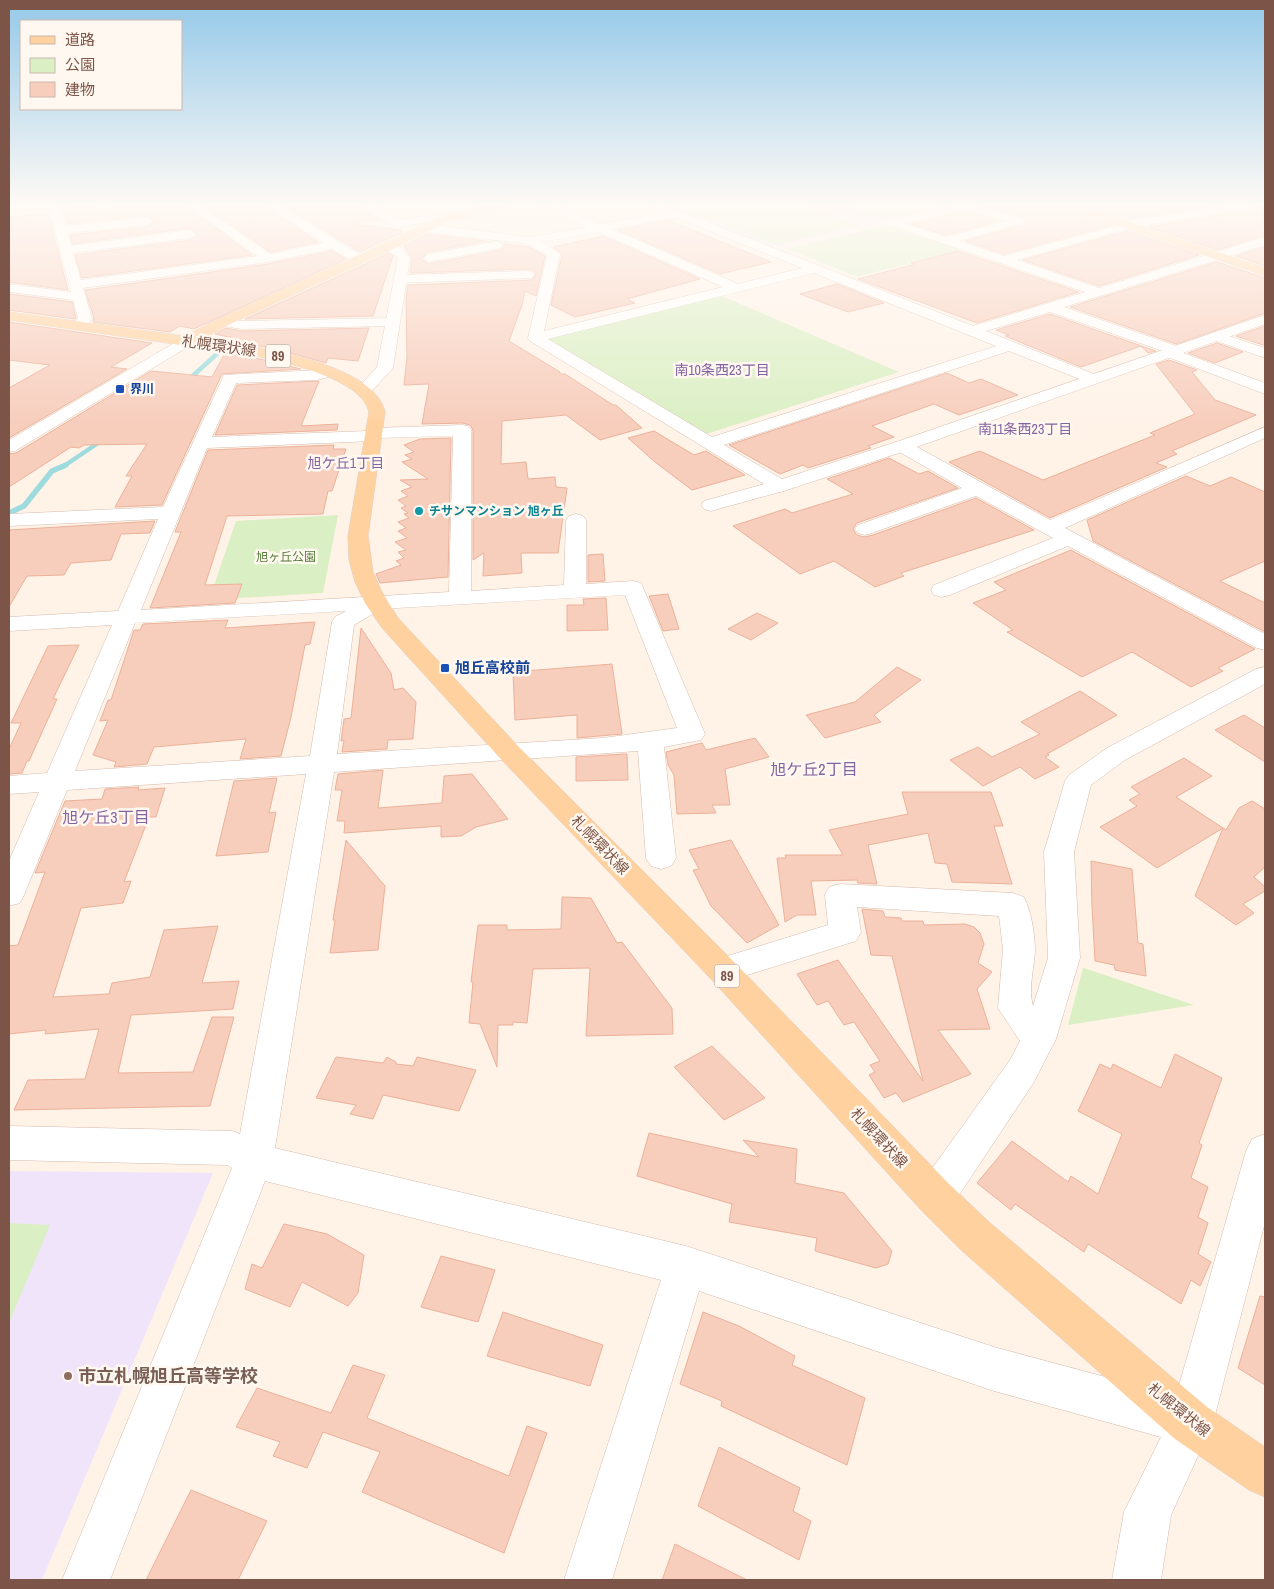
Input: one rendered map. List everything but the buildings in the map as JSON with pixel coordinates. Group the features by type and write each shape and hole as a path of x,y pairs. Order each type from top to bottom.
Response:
{"main road":[{"path":"186,342 223,322 317,279"},
{"name":"札幌環状線","path":"9,316 256,351 330,372 364,390 375,402 377,412 358,536 358,555 363,576 376,603 390,623 508,751 722,970 935,1197 975,1236 1192,1422 1265,1474"}],"street":[{"path":"74,279 85,319 78,326"},
{"path":"9,288 77,291 146,279"},
{"path":"364,390 385,368 400,279"},
{"path":"535,338 548,279"},
{"path":"716,279 736,288"},
{"path":"535,338 772,279"},
{"path":"840,279 1093,379"},
{"path":"1061,279 1099,292"},
{"path":"972,330 1141,279"},
{"path":"1050,306 1265,389"},
{"path":"711,505 780,486 902,446 1265,319"},
{"path":"223,322 242,325 392,322"},
{"path":"1216,336 1265,353"},
{"path":"535,338 780,486"},
{"path":"9,447 186,342"},
{"path":"709,444 1010,346"},
{"path":"9,895 170,513 230,378 317,375 330,372"},
{"path":"200,443 462,430 460,598"},
{"path":"1050,527 1265,432"},
{"path":"902,446 1265,644"},
{"path":"866,530 978,489"},
{"path":"9,520 170,513"},
{"path":"575,591 576,520"},
{"path":"942,590 1070,538"},
{"path":"9,624 632,588 692,734 650,743 9,785"},
{"path":"86,1580 254,1161 322,764 343,622 376,603"},
{"path":"935,1197 1022,1071 1039,1039 1064,958 1059,852 1079,781 1116,754 1265,674"},
{"path":"650,743 661,858"},
{"path":"722,970 845,932 840,895 1013,905 1019,949 1015,1008 1039,1039"},
{"path":"9,1143 232,1148 254,1161 686,1266 994,1369 1192,1422"},
{"path":"1137,1580 1148,1512 1192,1422 1265,1151"},
{"path":"588,1580 686,1266"}],"shaded area":[{"name":"市立札幌旭丘高等学校","path":"9,1171 213,1173 42,1580 9,1580"}],"green space":[{"path":"715,293 899,372 703,435 544,337"},
{"name":"旭ヶ丘公園","path":"338,515 323,593 209,600 236,521"},
{"path":"1084,968 1194,1005 1068,1025"},
{"path":"9,1223 50,1225 9,1323"}],"waterway":[{"name":"界川","path":"187,381 218,353"},
{"name":"界川","path":"65,466 104,439"},
{"name":"界川","path":"9,513 24,506 52,471 65,466"}],"place":[{"name":"界川","path":"120,389"},
{"name":"チサンマンション 旭ヶ丘","path":"419,511"},
{"name":"旭丘高校前","path":"445,668"},
{"name":"市立札幌旭丘高等学校","path":"68,1376"}],"district":[{"name":"南10条西23丁目","path":"722,370"},
{"name":"南11条西23丁目","path":"1025,429"},
{"name":"旭ケ丘1丁目","path":"346,463"},
{"name":"旭ケ丘2丁目","path":"814,769"},
{"name":"旭ケ丘3丁目","path":"106,817"}]}
